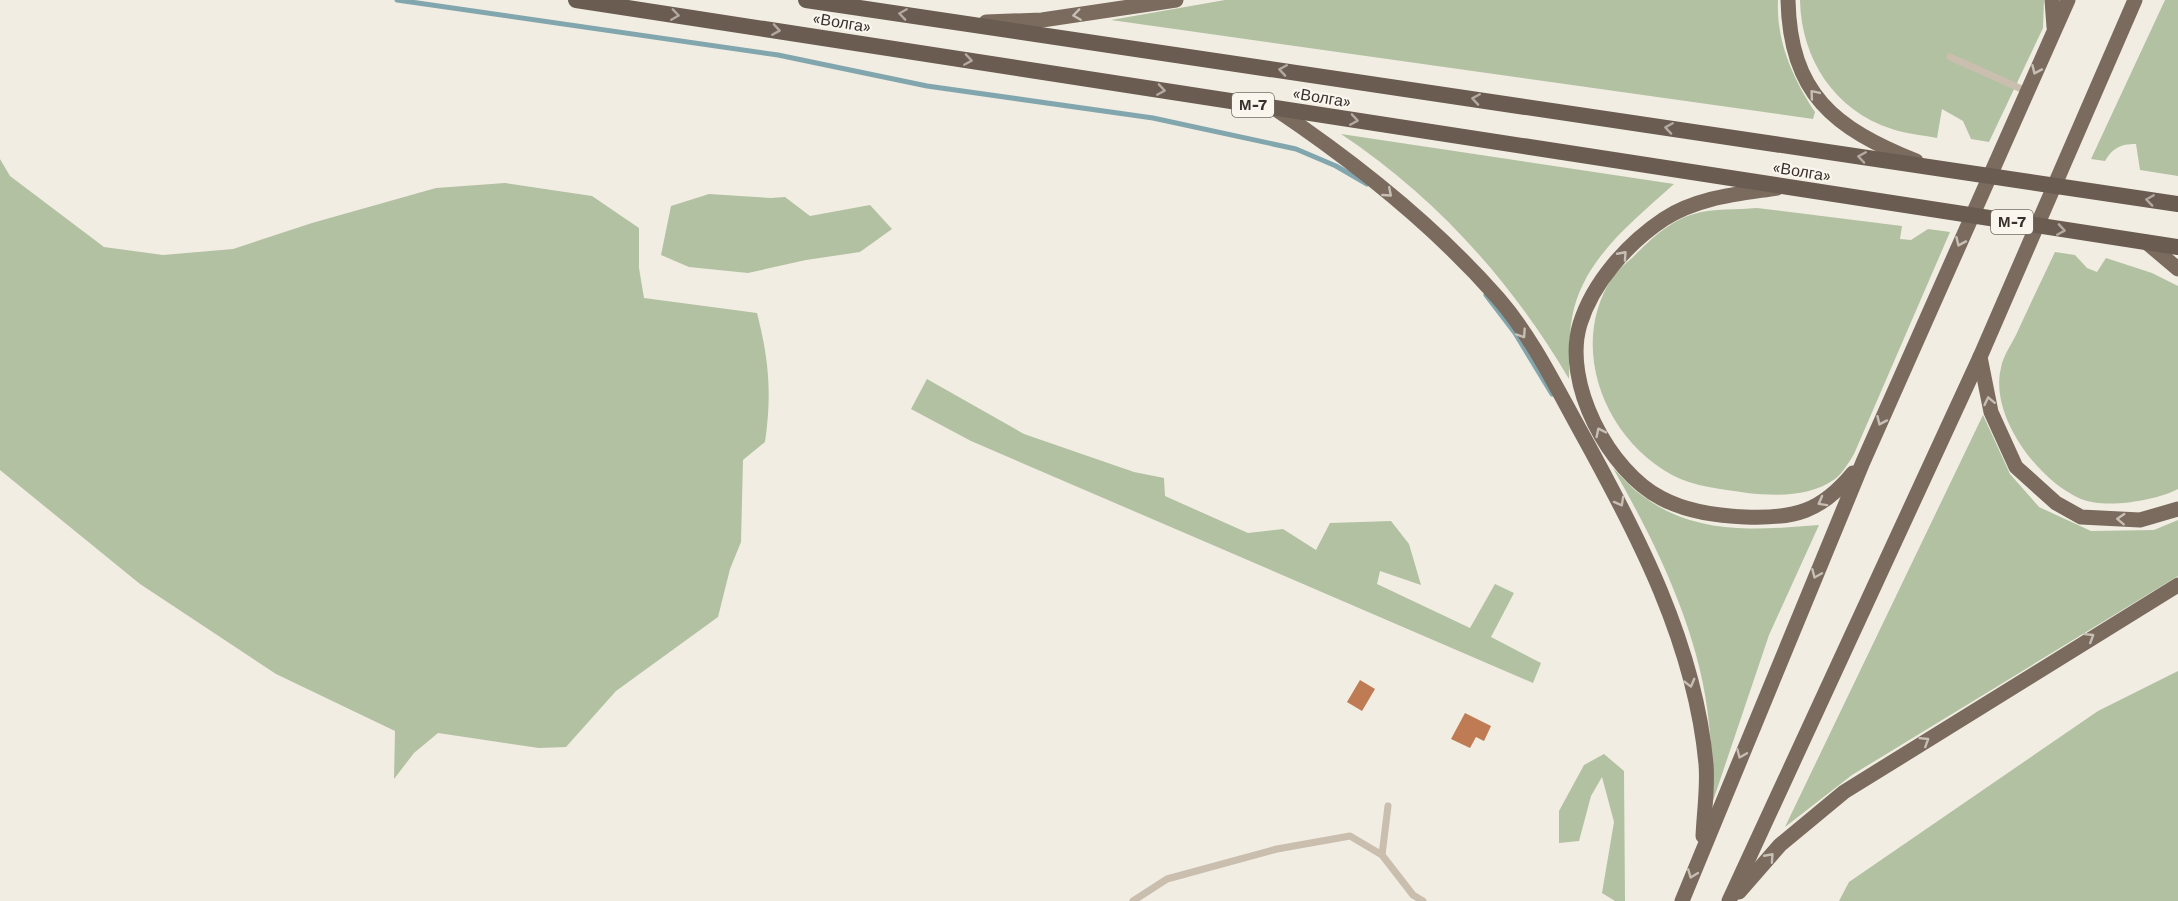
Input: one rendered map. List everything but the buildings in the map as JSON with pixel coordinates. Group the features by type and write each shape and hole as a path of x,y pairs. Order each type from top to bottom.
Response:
{"highway":[{"name":"«Волга»","path":"576,0 2146,242"},
{"name":"«Волга»","path":"806,0 1937,168"},
{"name":"М-7","path":"1937,168 2178,204"},
{"name":"М-7","path":"2146,242 2178,247"}],"main road":[{"path":"961,22 1042,20 1176,0"},
{"path":"1788,0 1788,26 1795,54 1808,86 1827,109 1873,144 1937,168"},
{"path":"2052,0 2054,27"},
{"path":"1682,901 1863,462 2054,27 2068,0"},
{"path":"1730,901 1980,357 2081,120 2135,3"},
{"path":"1274,108 1342,154 1448,244 1499,300 1543,364 1627,516 1675,627 1697,708 1706,765 1703,847"},
{"path":"1788,187 1710,198 1665,218 1632,245 1611,268 1590,298 1579,326 1577,363 1584,400 1606,446 1637,482 1661,498 1690,510 1728,517 1790,515 1813,507 1836,495 1863,462"},
{"path":"2146,242 2178,269"},
{"path":"1980,357 1991,412 2016,467 2056,503 2081,517 2105,519 2140,520 2178,509"},
{"path":"1730,901 1780,845 1844,792 2178,585"}],"lane":[{"path":"1950,57 2026,91"},
{"path":"1382,855 1388,806"},
{"path":"1133,901 1167,879 1309,843 1350,836 1382,855 1413,896 1423,901"}],"green space":[{"path":"1225,0 1778,0 1780,30 1787,59 1815,112 1813,119 1111,20"},
{"path":"1800,0 2044,0 2043,28 1989,142 1971,139 1963,121 1942,109 1937,138 1897,131 1872,121 1854,110 1838,96 1825,80 1807,43"},
{"path":"2165,0 2178,0 2178,176 2140,170 2136,144 2118,148 2105,161 2091,159"},
{"path":"1341,134 1674,184 1611,243 1586,278 1572,318 1569,379 1522,308 1469,243 1409,185"},
{"path":"0,159 10,176 104,247 163,255 233,249 312,223 436,188 505,183 592,196 639,228 639,268 644,298 757,313 764,346 769,392 765,442 743,460 741,542 730,569 718,617 616,691 566,747 539,748 438,733 414,753 394,779 395,731 276,674 140,584 0,470"},
{"path":"709,194 785,197 810,216 870,205 892,229 860,252 806,260 748,273 689,267 661,255 671,206"},
{"path":"1757,208 1902,226 1900,239 1911,240 1928,229 1950,232 1854,454 1835,479 1815,489 1792,494 1747,493 1699,485 1672,475 1648,459 1628,438 1612,414 1600,388 1594,360 1593,332 1599,304 1612,278 1620,269 1669,225 1686,217 1701,212"},
{"path":"2055,252 2075,255 2087,268 2097,272 2106,258 2152,273 2178,286 2178,489 2157,497 2130,502 2103,503 2081,499 2049,478 2020,444 2010,425 2002,406 1999,386 2002,364"},
{"path":"927,379 1024,434 1134,472 1164,478 1165,496 1248,533 1283,529 1316,550 1330,523 1391,521 1409,544 1421,585 1380,571 1377,584 1470,628 1495,584 1514,593 1491,637 1541,663 1533,683 971,441 911,409"},
{"path":"1983,415 2010,474 2039,507 2091,531 2154,530 2178,520 2178,576 1852,775 1785,827"},
{"path":"1613,468 1636,491 1661,508 1704,524 1749,528 1819,525 1769,635 1713,801 1709,724 1697,657 1687,624 1661,559"},
{"path":"2178,671 2178,901 1839,901 1849,882 2098,711"},
{"path":"1604,754 1624,771 1625,901 1615,901 1602,893 1614,822 1602,777 1591,796 1579,841 1559,843 1559,811 1584,765"}],"waterway":[{"path":"397,0 778,55 927,86 1153,118 1296,149 1336,166 1367,184"},
{"path":"1486,295 1515,333 1552,394"}]}
